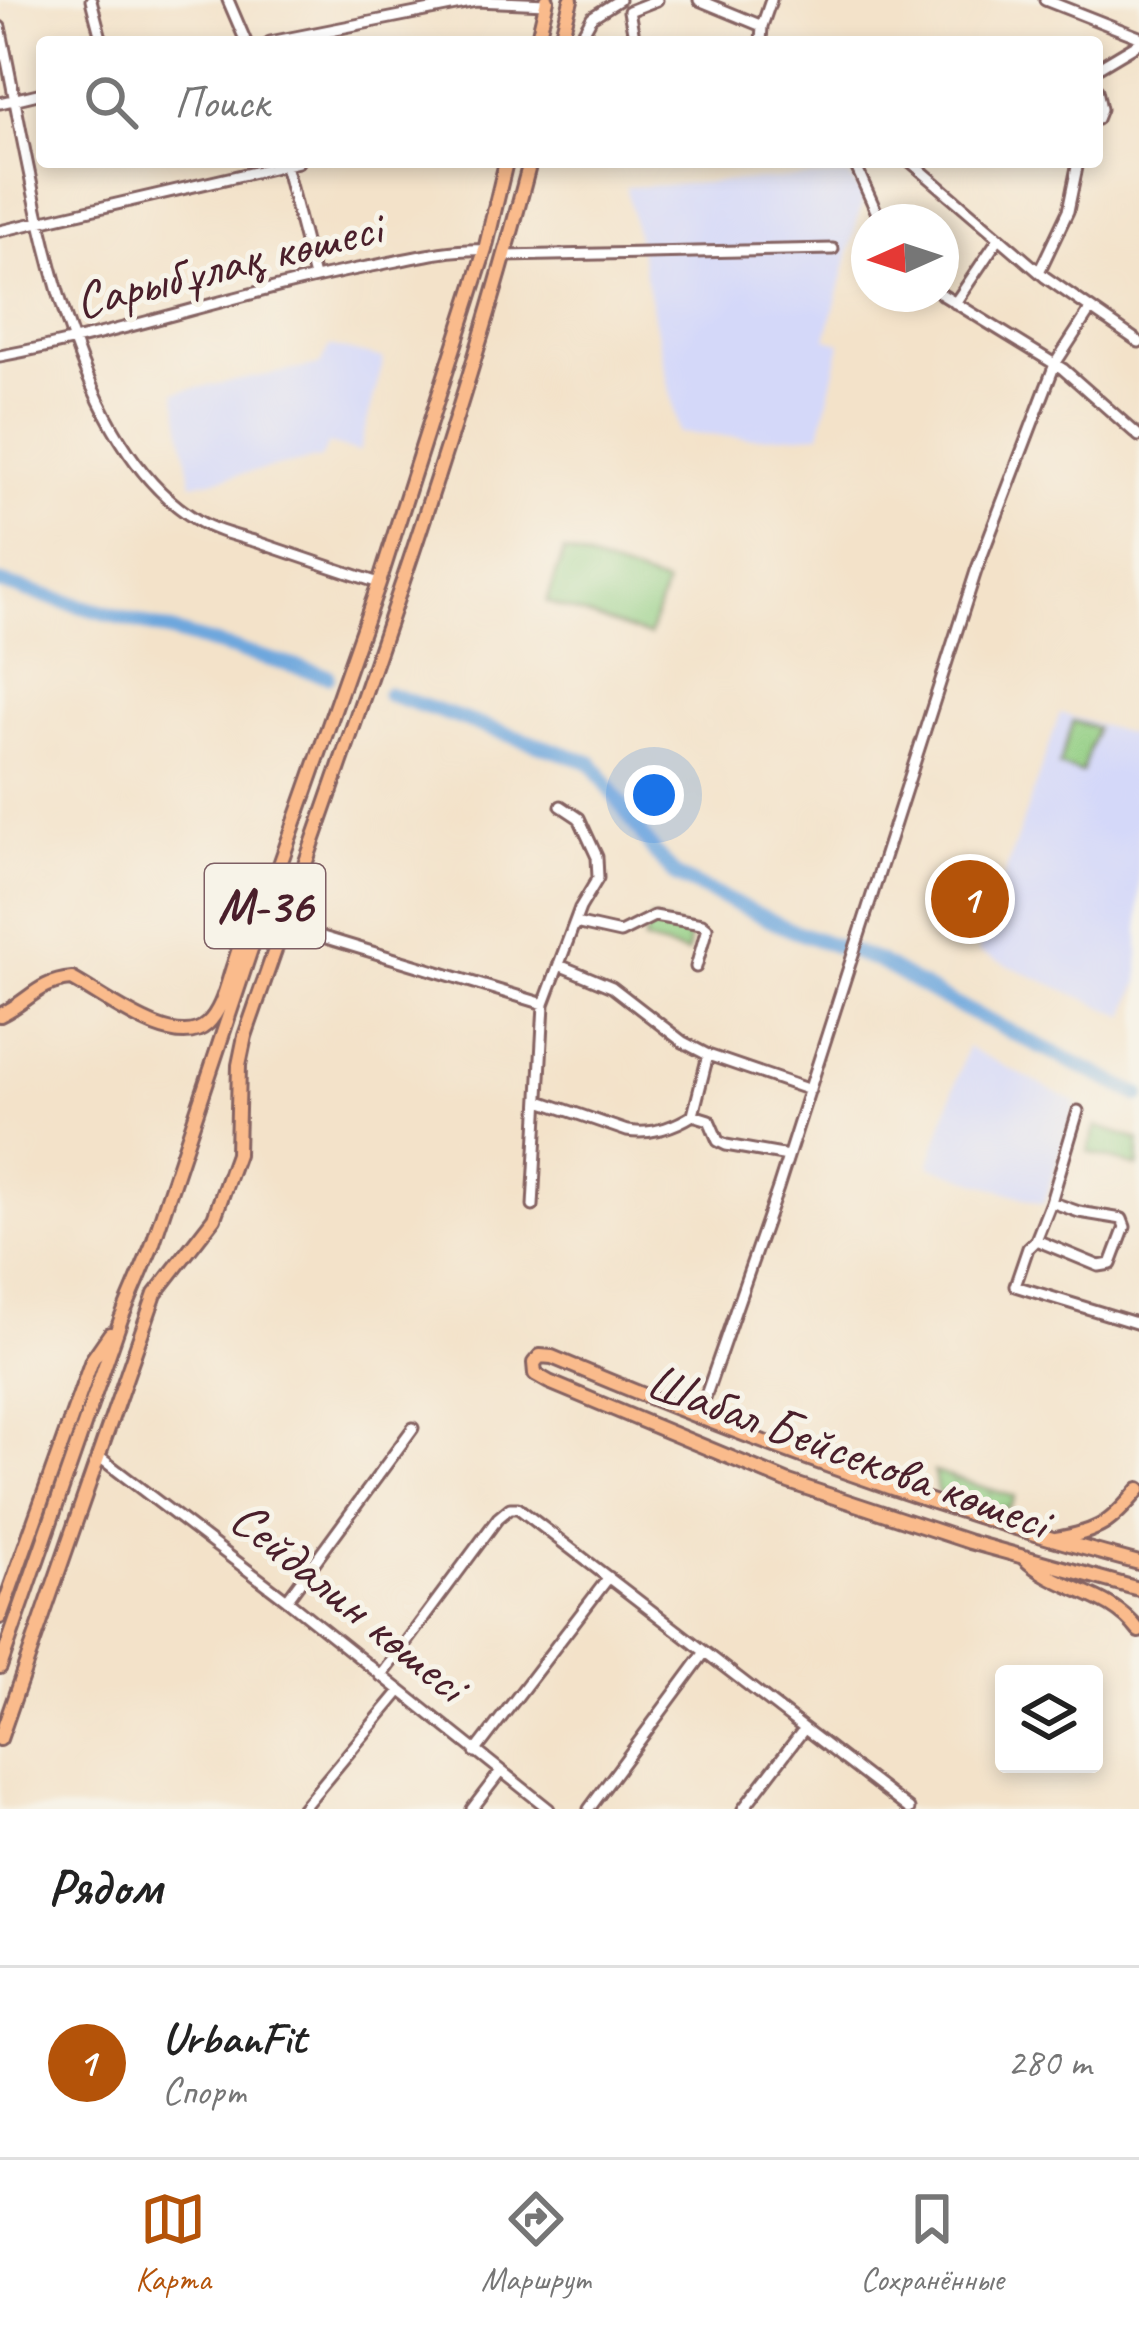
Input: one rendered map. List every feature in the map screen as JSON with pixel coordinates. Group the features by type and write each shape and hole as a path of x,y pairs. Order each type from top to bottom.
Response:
{"main road":[{"path":"538,36 546,2 570,0 561,36"},
{"name":"M-36","path":"0,1667 122,1318 175,1182 265,907 380,583 485,250 505,168"},
{"name":"M-36","path":"0,1739 155,1294 214,1218 237,1154 239,1065 336,767 401,591 506,256 528,168"},
{"name":"Сарыбұлақ көшесі","path":"485,250 506,256"},
{"path":"380,583 401,591"},
{"path":"316,760 336,767"},
{"path":"0,1015 25,1001 39,986 72,980 159,1029 183,1035 196,1031 208,1023 220,1004 250,918 265,907"},
{"path":"135,1287 155,1294"},
{"path":"0,1616 92,1360 122,1318"},
{"name":"Шабал Бейсекова көшесі","path":"1139,1563 882,1488 552,1358 536,1359 535,1374 789,1481 1139,1589"},
{"path":"1051,1540 1102,1526 1139,1490"},
{"path":"1024,1557 1044,1577 1108,1601 1139,1631"},
{"path":"37,1562 45,1571 58,1572"}],"street":[{"path":"91,0 100,36"},
{"path":"228,0 244,36"},
{"path":"393,0 396,15"},
{"path":"581,36 592,17 619,0"},
{"path":"634,36 629,11 657,0"},
{"path":"699,0 762,26"},
{"path":"761,36 771,0"},
{"path":"1045,0 1139,40"},
{"path":"298,36 476,1 546,2"},
{"path":"0,27 71,342 97,400 134,458 160,492 192,518 380,583"},
{"path":"1103,64 1139,40"},
{"path":"0,103 36,94"},
{"path":"0,231 272,168"},
{"path":"286,168 314,278"},
{"path":"857,168 873,204"},
{"path":"918,168 1039,272 1139,342"},
{"path":"1039,272 1068,211 1077,168"},
{"path":"959,298 999,238"},
{"name":"Сарыбұлақ көшесі","path":"506,256 833,249"},
{"name":"Сарыбұлақ көшесі","path":"0,356 314,278 443,253 485,250"},
{"path":"959,306 1055,364 1139,436"},
{"path":"698,1418 984,552 1055,364 1090,310"},
{"path":"532,1207 544,1004 574,923 598,878 597,857 579,818 561,806"},
{"path":"574,923 620,933 654,916 702,924 707,939 696,967"},
{"path":"283,925 544,1004"},
{"path":"559,964 612,987 683,1042 809,1090"},
{"path":"693,1115 708,1054"},
{"path":"540,1101 641,1133 693,1115 709,1120 718,1141 726,1145 788,1156"},
{"path":"1078,1111 1051,1202 1016,1286 1139,1324"},
{"path":"1036,1240 1100,1266 1111,1264 1124,1222 1051,1202"},
{"path":"287,1600 413,1428"},
{"name":"Сейдалин көшесі","path":"98,1456 548,1809"},
{"path":"381,1676 498,1518 518,1508 894,1804 909,1809"},
{"path":"475,1751 609,1577"},
{"path":"589,1809 705,1652"},
{"path":"302,1809 400,1691"},
{"path":"743,1809 804,1729"},
{"path":"472,1809 501,1771"}],"shaded area":[{"path":"848,175 864,196 862,204 851,204 851,245 826,339 841,343 820,434 747,438 679,433 626,187"},
{"path":"329,346 384,359 359,452 328,444 321,458 192,484 175,392 320,365"},
{"path":"1060,713 1139,737 1139,981 1126,1017 978,952"},
{"path":"967,1047 1077,1103 1043,1204 929,1166"}],"green space":[{"path":"564,551 666,585 649,636 547,602"},
{"path":"1073,721 1096,728 1082,773 1059,766"},
{"path":"651,919 690,932 687,953 644,941"},
{"path":"1096,1126 1139,1140 1138,1167 1088,1152"},
{"path":"934,1472 1015,1497 1009,1508 999,1510 937,1492"}],"waterway":[{"path":"0,583 328,676"},
{"path":"388,694 592,763 676,876 791,930 878,961 942,998 1139,1095"}],"place":[{"name":"UrbanFit","path":"970,899"}]}
